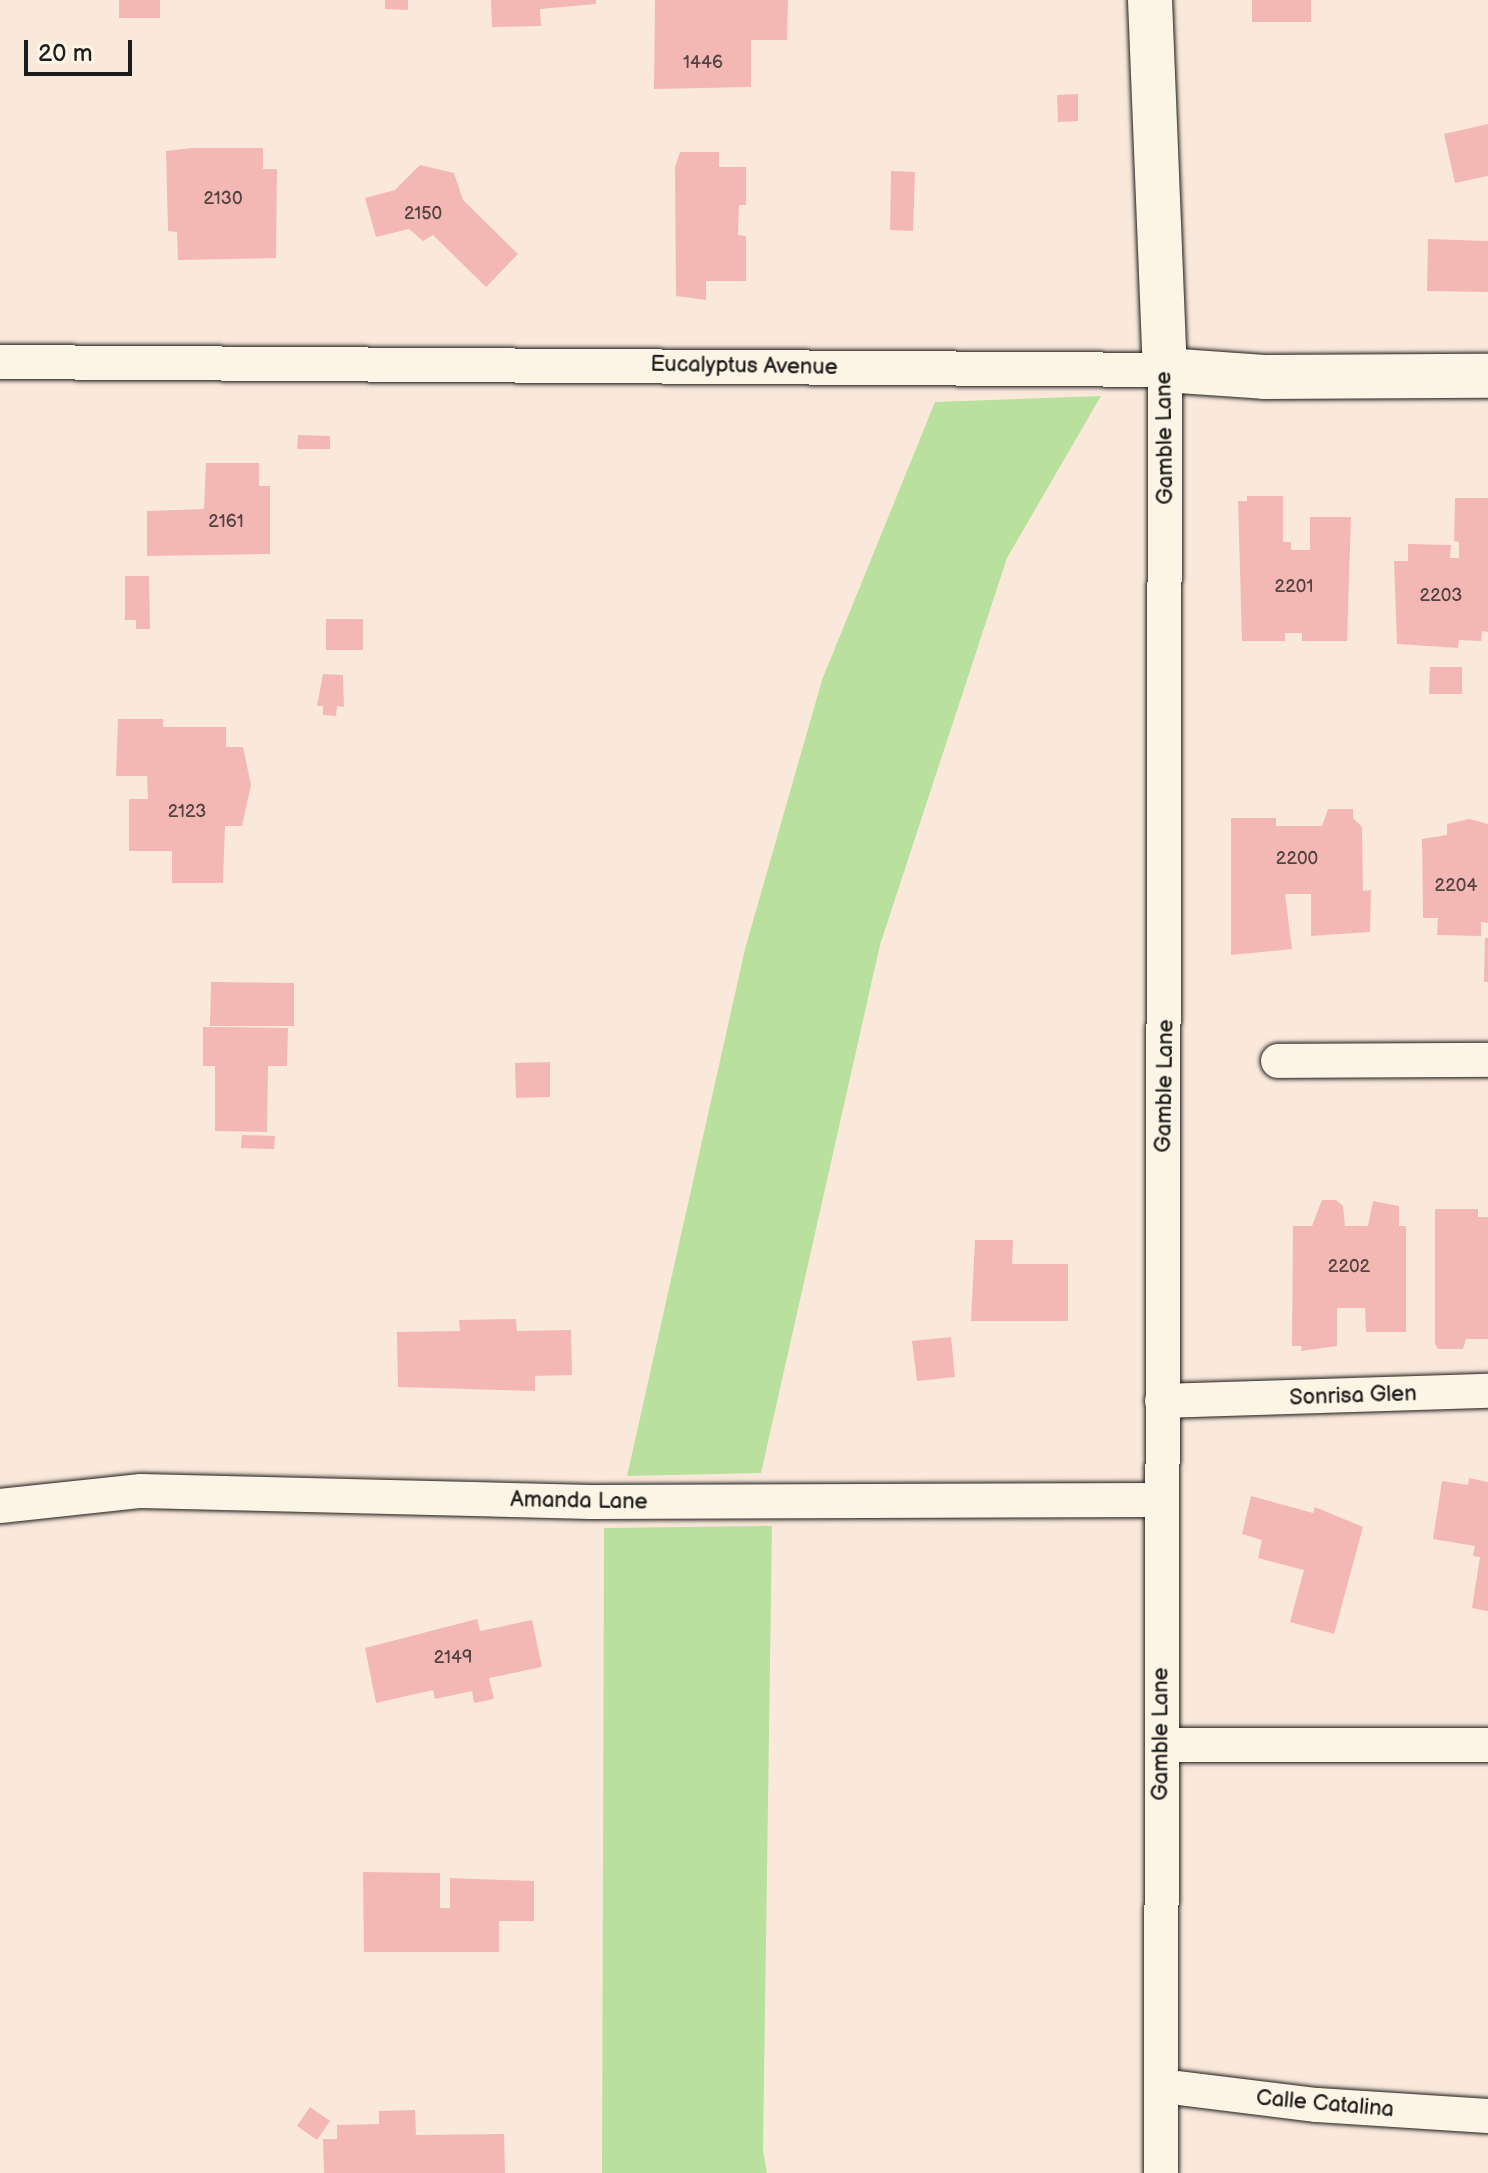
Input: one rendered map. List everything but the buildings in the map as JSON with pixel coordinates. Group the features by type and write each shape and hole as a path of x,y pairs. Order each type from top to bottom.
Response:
{"street":[{"name":"Gamble Lane","path":"1150,0 1165,370 1162,1401 1159,1500 1161,2173"},
{"name":"Eucalyptus Avenue","path":"0,362 1165,370 1264,377 1488,376"},
{"path":"1278,1061 1488,1060"},
{"name":"Sonrisa Glen","path":"1162,1401 1488,1391"},
{"name":"Amanda Lane","path":"0,1506 141,1491 591,1502 1159,1500"},
{"path":"1162,1745 1488,1745"},
{"name":"Calle Catalina","path":"1162,2086 1317,2105 1488,2116"}],"green space":[{"path":"1101,396 1007,558 880,945 761,1473 627,1476 745,949 822,680 935,402"},
{"path":"772,1526 763,2150 767,2173 602,2173 604,1528"}]}
